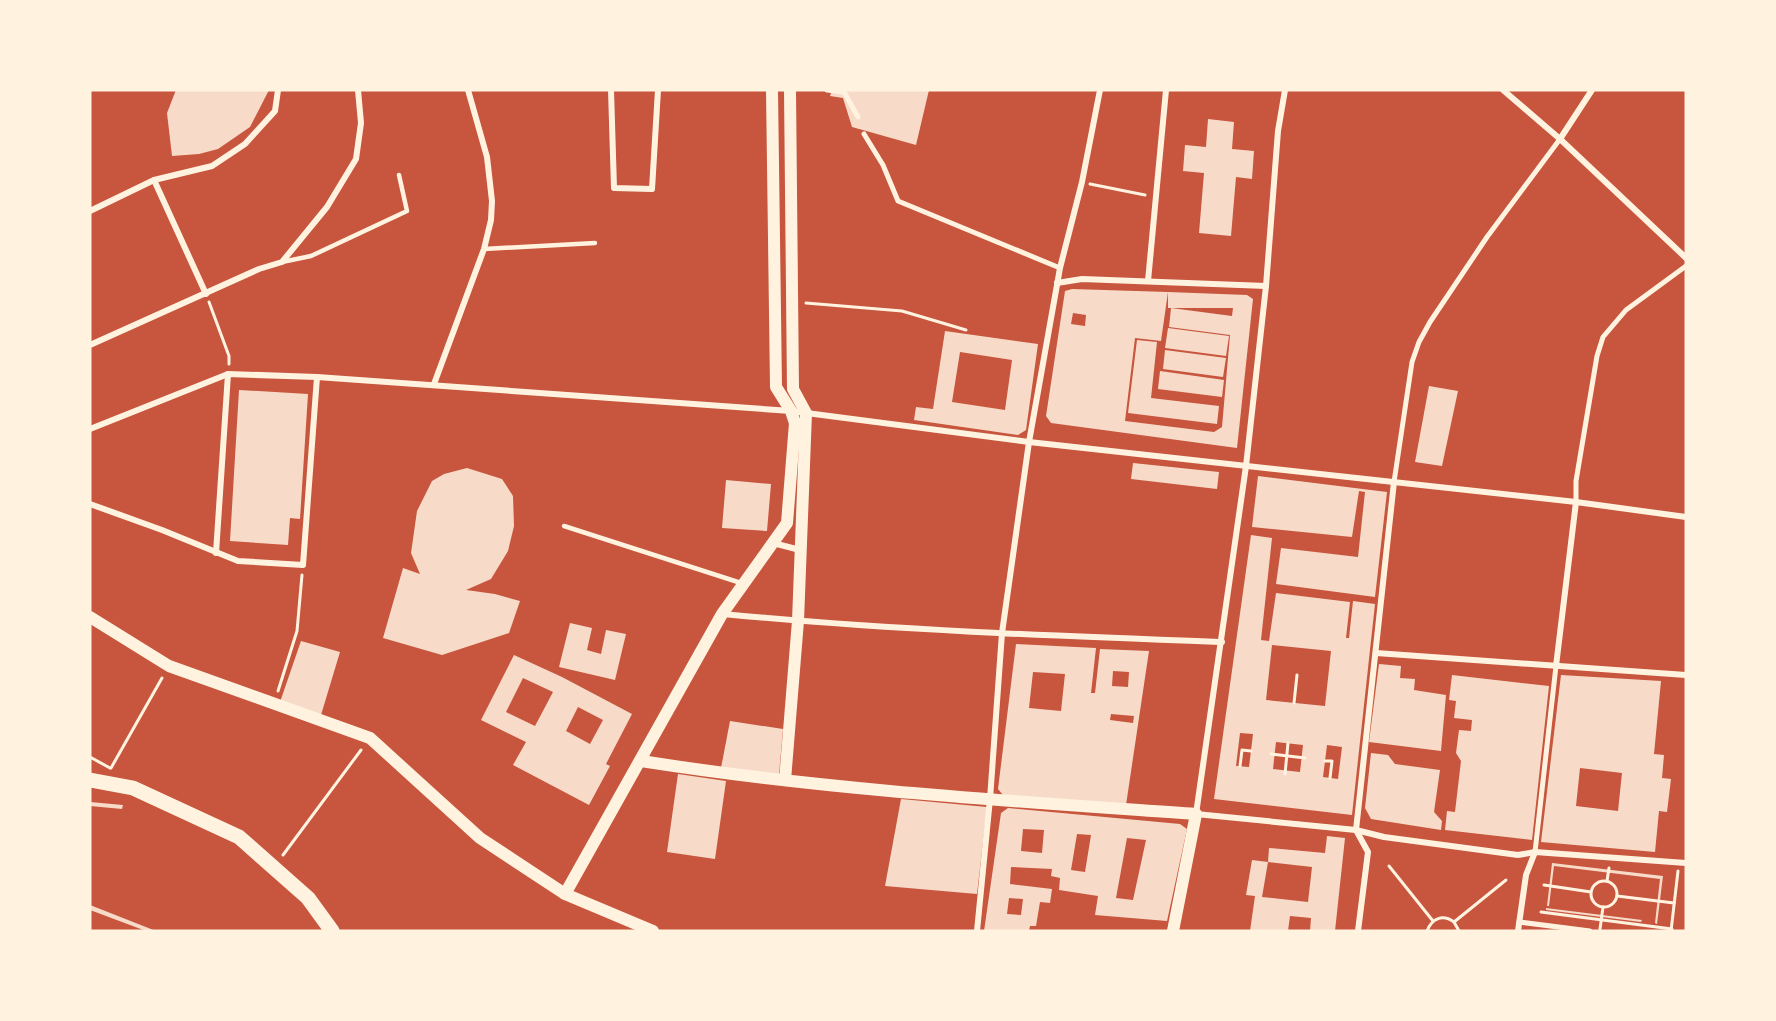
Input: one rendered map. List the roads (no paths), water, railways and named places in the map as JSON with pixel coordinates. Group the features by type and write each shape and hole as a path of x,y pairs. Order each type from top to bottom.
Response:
{"main road":[{"path":"565,894 722,614 787,523 795,423 791,411 776,387 772,90"},
{"path":"784,780 798,621 806,413 793,389 790,90"},
{"path":"90,617 169,666 370,738 480,838 565,894 653,931"},
{"path":"641,761 784,780 990,800 1196,814 1173,931"},
{"path":"90,780 133,788 239,837 308,898 333,931"}],"street":[{"path":"90,211 154,180 212,166 245,144 274,111 278,90"},
{"path":"90,345 259,269 282,262 327,207 356,159 361,123 358,90"},
{"path":"434,384 484,249 490,220 492,201 487,157 468,90"},
{"path":"611,90 614,188 652,189 658,90"},
{"path":"827,90 844,92 858,117"},
{"path":"977,931 990,800 1002,633 1029,442 1060,268 1083,182 1100,90"},
{"path":"1148,281 1166,90"},
{"path":"1285,90 1278,131 1266,286 1246,466 1196,814 1356,831 1384,837 1518,855 1535,852 1682,863"},
{"path":"1503,90 1560,139 1686,258"},
{"path":"1358,931 1368,852 1356,831 1394,482 1412,362 1419,342 1430,322 1487,237 1560,139 1592,90"},
{"path":"864,134 883,165 898,201 1060,268"},
{"path":"154,180 206,294"},
{"path":"1518,931 1526,875 1535,852 1576,502 1576,481 1597,356 1603,337 1626,310 1686,267"},
{"path":"1057,283 1082,279 1266,286"},
{"path":"90,429 228,374 317,377 791,411 1029,442 1576,502 1686,517"},
{"path":"216,553 228,374"},
{"path":"90,504 238,561 303,565 317,377"},
{"path":"773,543 801,550"},
{"path":"722,614 798,621 1002,633 1222,642"},
{"path":"1376,653 1686,675"},
{"path":"1519,922 1590,931"}],"lane":[{"path":"282,262 311,256 407,211 399,175"},
{"path":"484,249 595,243"},
{"path":"564,526 744,584"}]}
